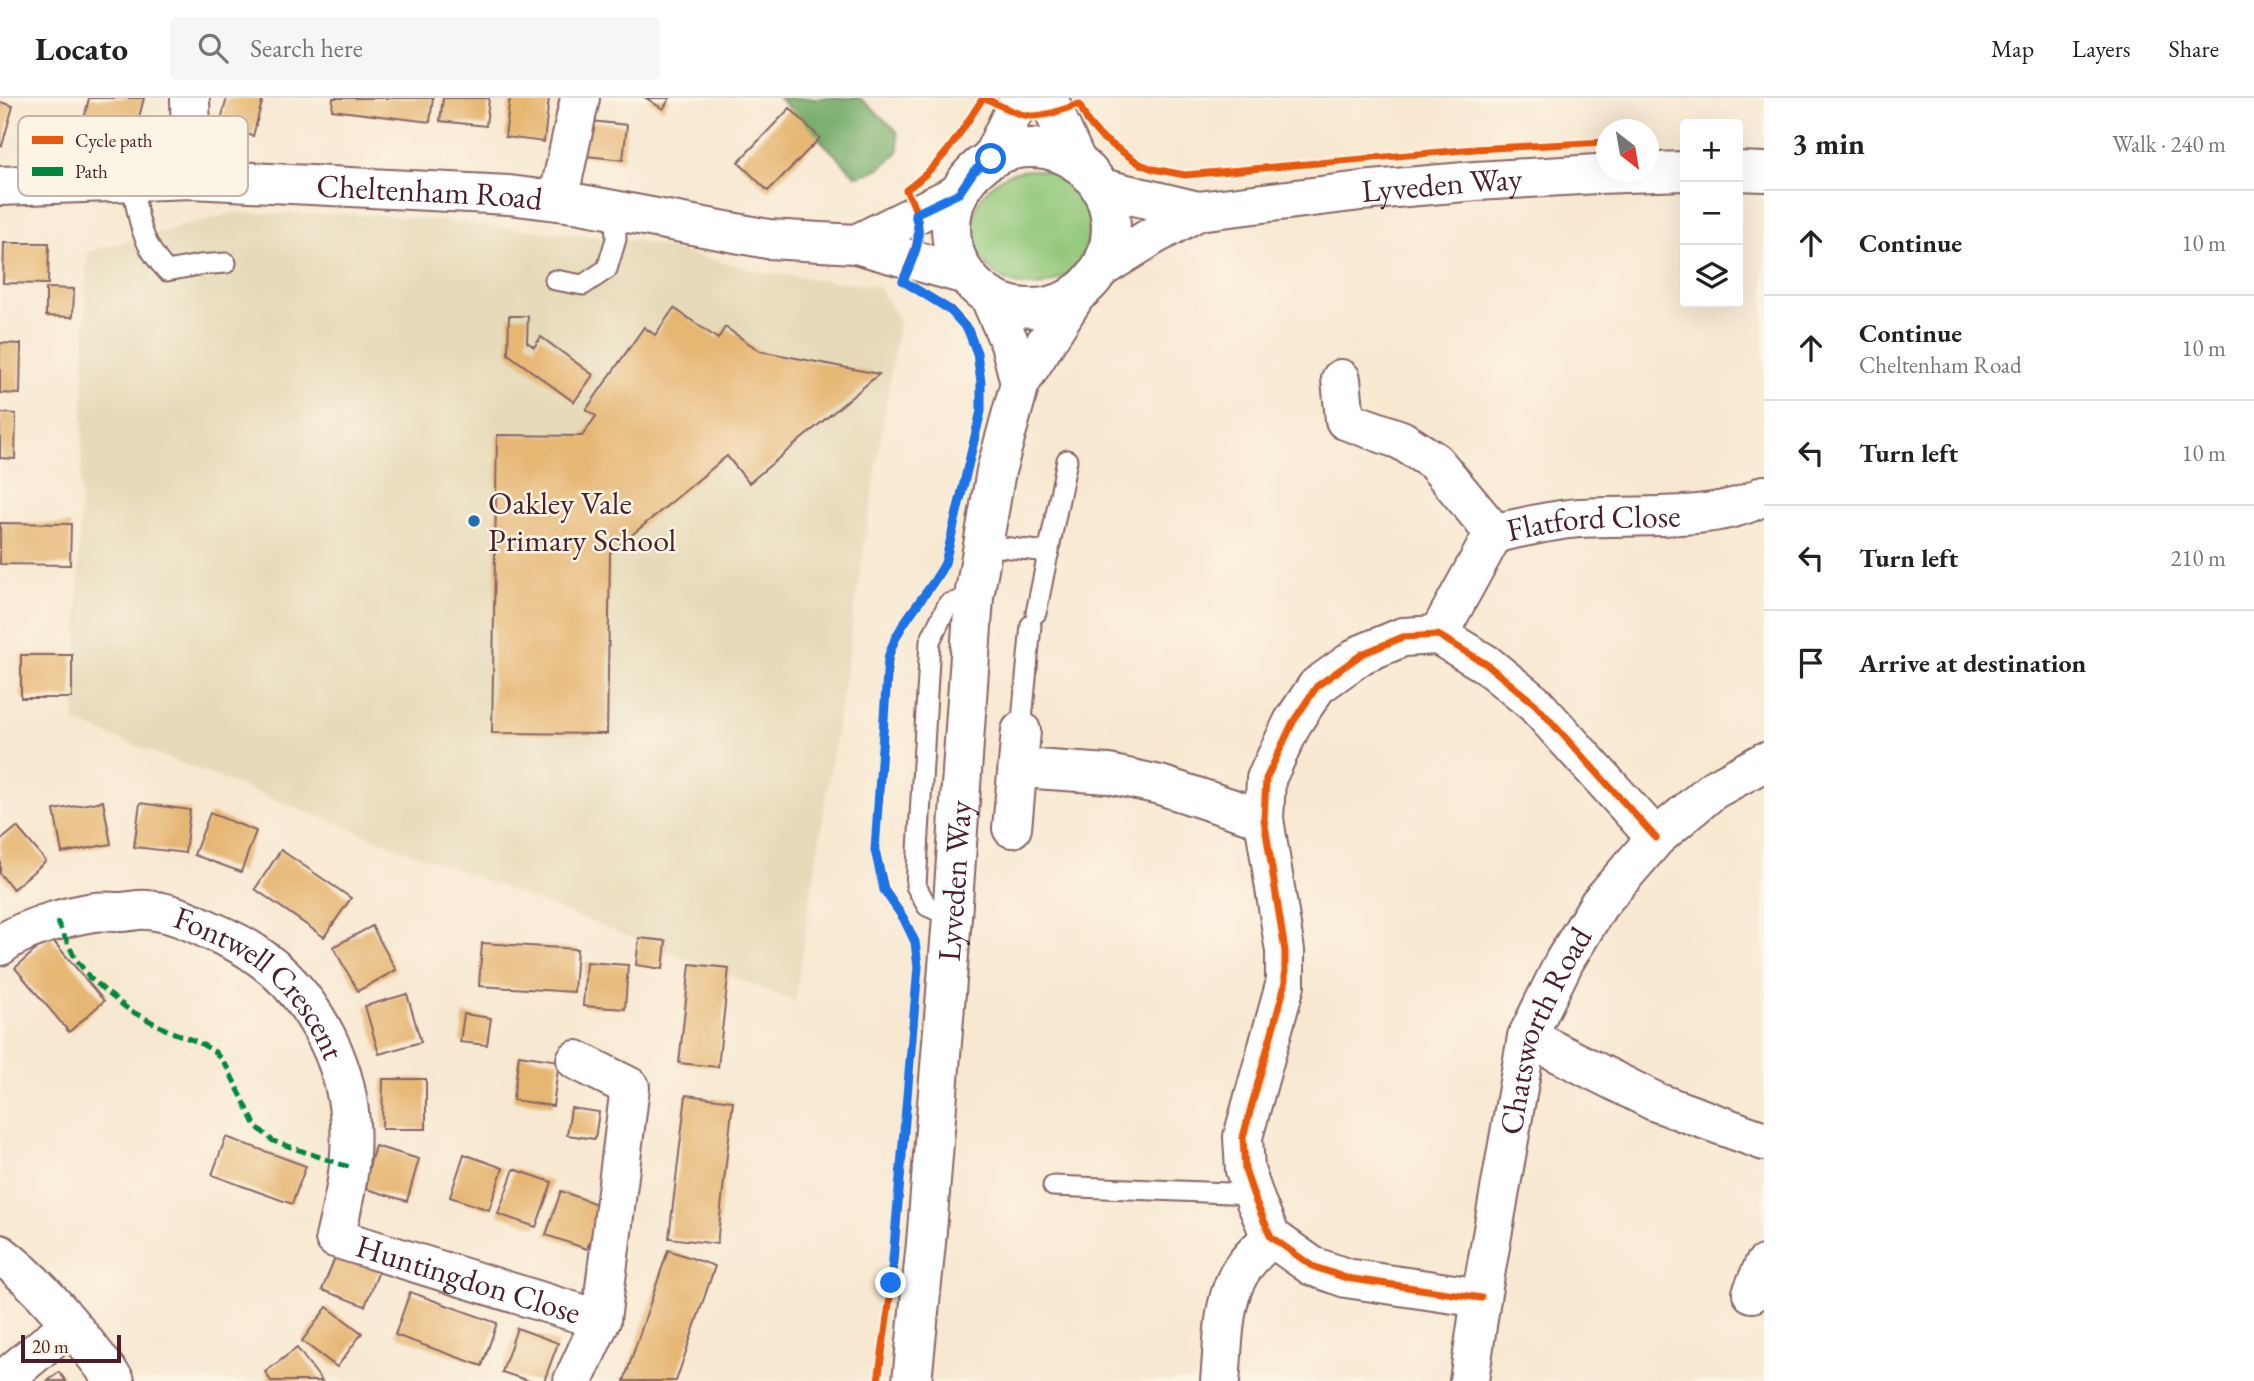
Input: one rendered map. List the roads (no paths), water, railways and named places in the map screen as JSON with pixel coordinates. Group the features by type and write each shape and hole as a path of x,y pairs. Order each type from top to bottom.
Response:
{"street":[{"path":"190,98 190,116"},
{"path":"558,201 580,98"},
{"path":"991,159 1020,98"},
{"path":"1048,98 1109,208 1109,250 1088,281 1071,298 1051,306 1030,309 1009,306 978,286 953,249 950,228 953,207 974,171 1010,150 1031,148 1052,150 1089,176"},
{"path":"1743,171 1764,172"},
{"name":"Lyveden Way","path":"1089,176 1198,211 1349,192 1476,181 1680,172"},
{"name":"Cheltenham Road","path":"248,183 509,195 558,201 768,239 856,244 978,286"},
{"name":"Cheltenham Road","path":"0,186 18,185"},
{"name":"Cheltenham Road","path":"856,244 959,193"},
{"name":"Lyveden Way","path":"912,1381 953,916 974,597 996,471 1020,383 1088,281 1198,211"},
{"name":"Lyveden Way","path":"978,286 1010,344 1020,383"},
{"path":"1341,379 1345,420 1401,440 1435,462 1494,533"},
{"name":"Flatford Close","path":"1438,635 1494,533 1576,518 1710,513 1756,500 1764,495"},
{"path":"1481,1298 1346,1278 1312,1266 1271,1237 1245,1170 1243,1137 1285,985 1285,951 1264,819 1266,779 1293,722 1317,686 1362,654 1403,638 1438,635 1486,664 1535,704 1656,838"},
{"path":"1012,828 1021,749 1109,774 1160,785 1264,819"},
{"name":"Chatsworth Road","path":"1469,1381 1527,1037 1565,960 1599,904 1656,838 1713,790 1764,762"},
{"name":"Fontwell Crescent","path":"2,941 29,930 94,912 146,910 173,915 231,939 278,972 296,991 328,1040 337,1059 346,1092 351,1123 349,1167 347,1188 335,1238"},
{"path":"1527,1037 1656,1102 1764,1142"},
{"name":"Huntingdon Close","path":"573,1381 601,1320 630,1087 576,1060"},
{"path":"1220,1381 1227,1306 1232,1288 1244,1265 1271,1237"},
{"name":"Huntingdon Close","path":"335,1238 601,1320"},
{"path":"0,1254 25,1274 70,1324 115,1381"},
{"path":"2,1381 70,1324"}],"lane":[{"path":"135,196 141,231 154,258 167,271 226,263"},
{"path":"555,280 583,285 607,269 616,239 615,210"},
{"path":"1021,749 1034,619 1067,460"},
{"path":"982,545 1049,552"},
{"path":"1053,1186 1254,1194"}],"place":[{"name":"Oakley Vale Primary School","path":"474,521"}]}
